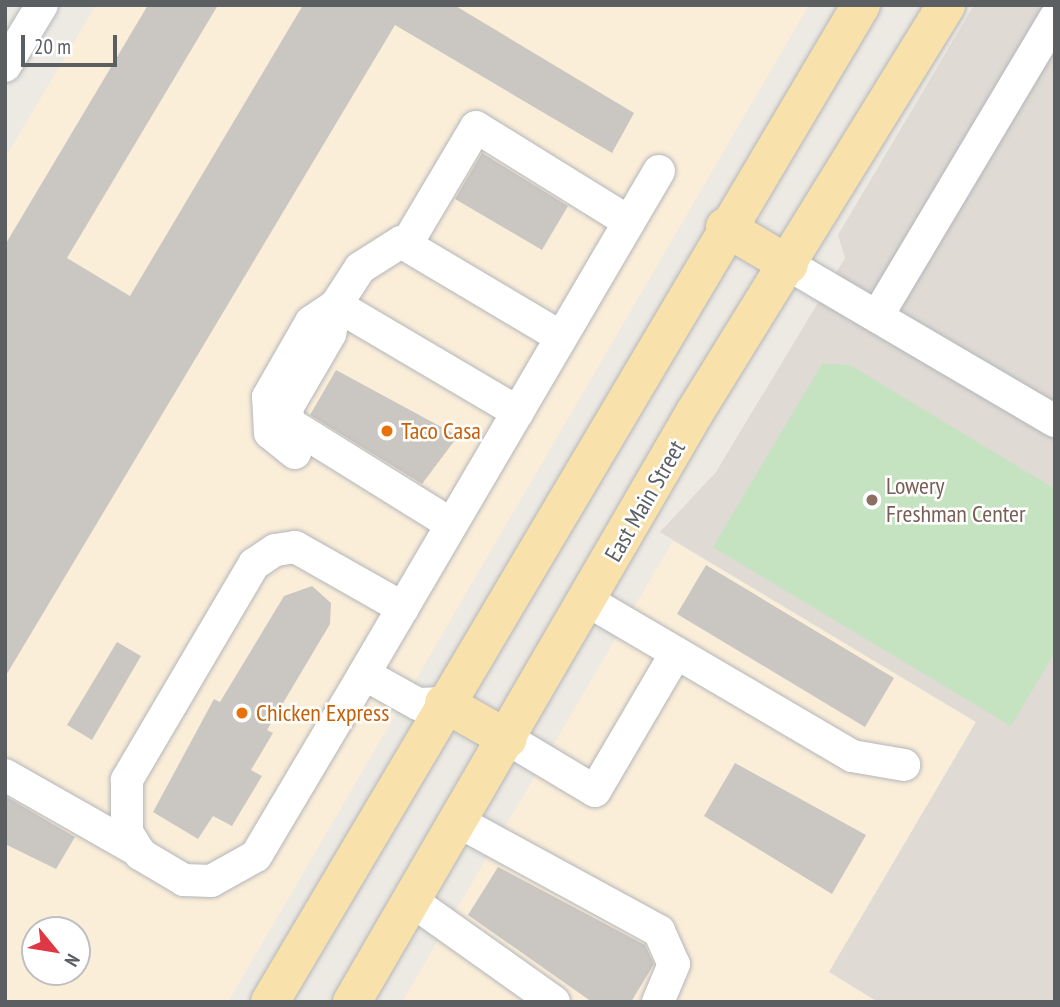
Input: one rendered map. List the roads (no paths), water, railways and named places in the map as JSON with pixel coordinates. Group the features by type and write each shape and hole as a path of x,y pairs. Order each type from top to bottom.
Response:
{"main road":[{"path":"270,1002 725,227 861,5"},
{"name":"East Main Street","path":"352,1002 508,739 695,412 789,265 946,5"},
{"path":"725,227 789,265"},
{"path":"444,703 508,739"}],"lane":[{"path":"5,66 42,5"},
{"path":"878,315 1055,18"},
{"path":"406,245 476,127 629,222"},
{"path":"5,775 139,851 160,871 184,880 211,881 256,856 659,171"},
{"path":"447,532 270,433 268,397 311,322 336,305 360,268 401,242 561,337"},
{"path":"789,265 1055,421"},
{"path":"336,305 518,412"},
{"path":"139,851 122,806 127,780 254,564 275,550 295,547 402,608"},
{"path":"588,601 852,756 904,765"},
{"path":"508,739 595,790 676,653"},
{"path":"364,674 418,704 444,703"},
{"path":"459,822 659,931 674,964 658,1002"},
{"path":"412,901 554,1002"}],"place":[{"name":"Taco Casa","path":"387,431"},
{"name":"Lowery Freshman Center","path":"872,500"},
{"name":"Chicken Express","path":"242,713"}]}
